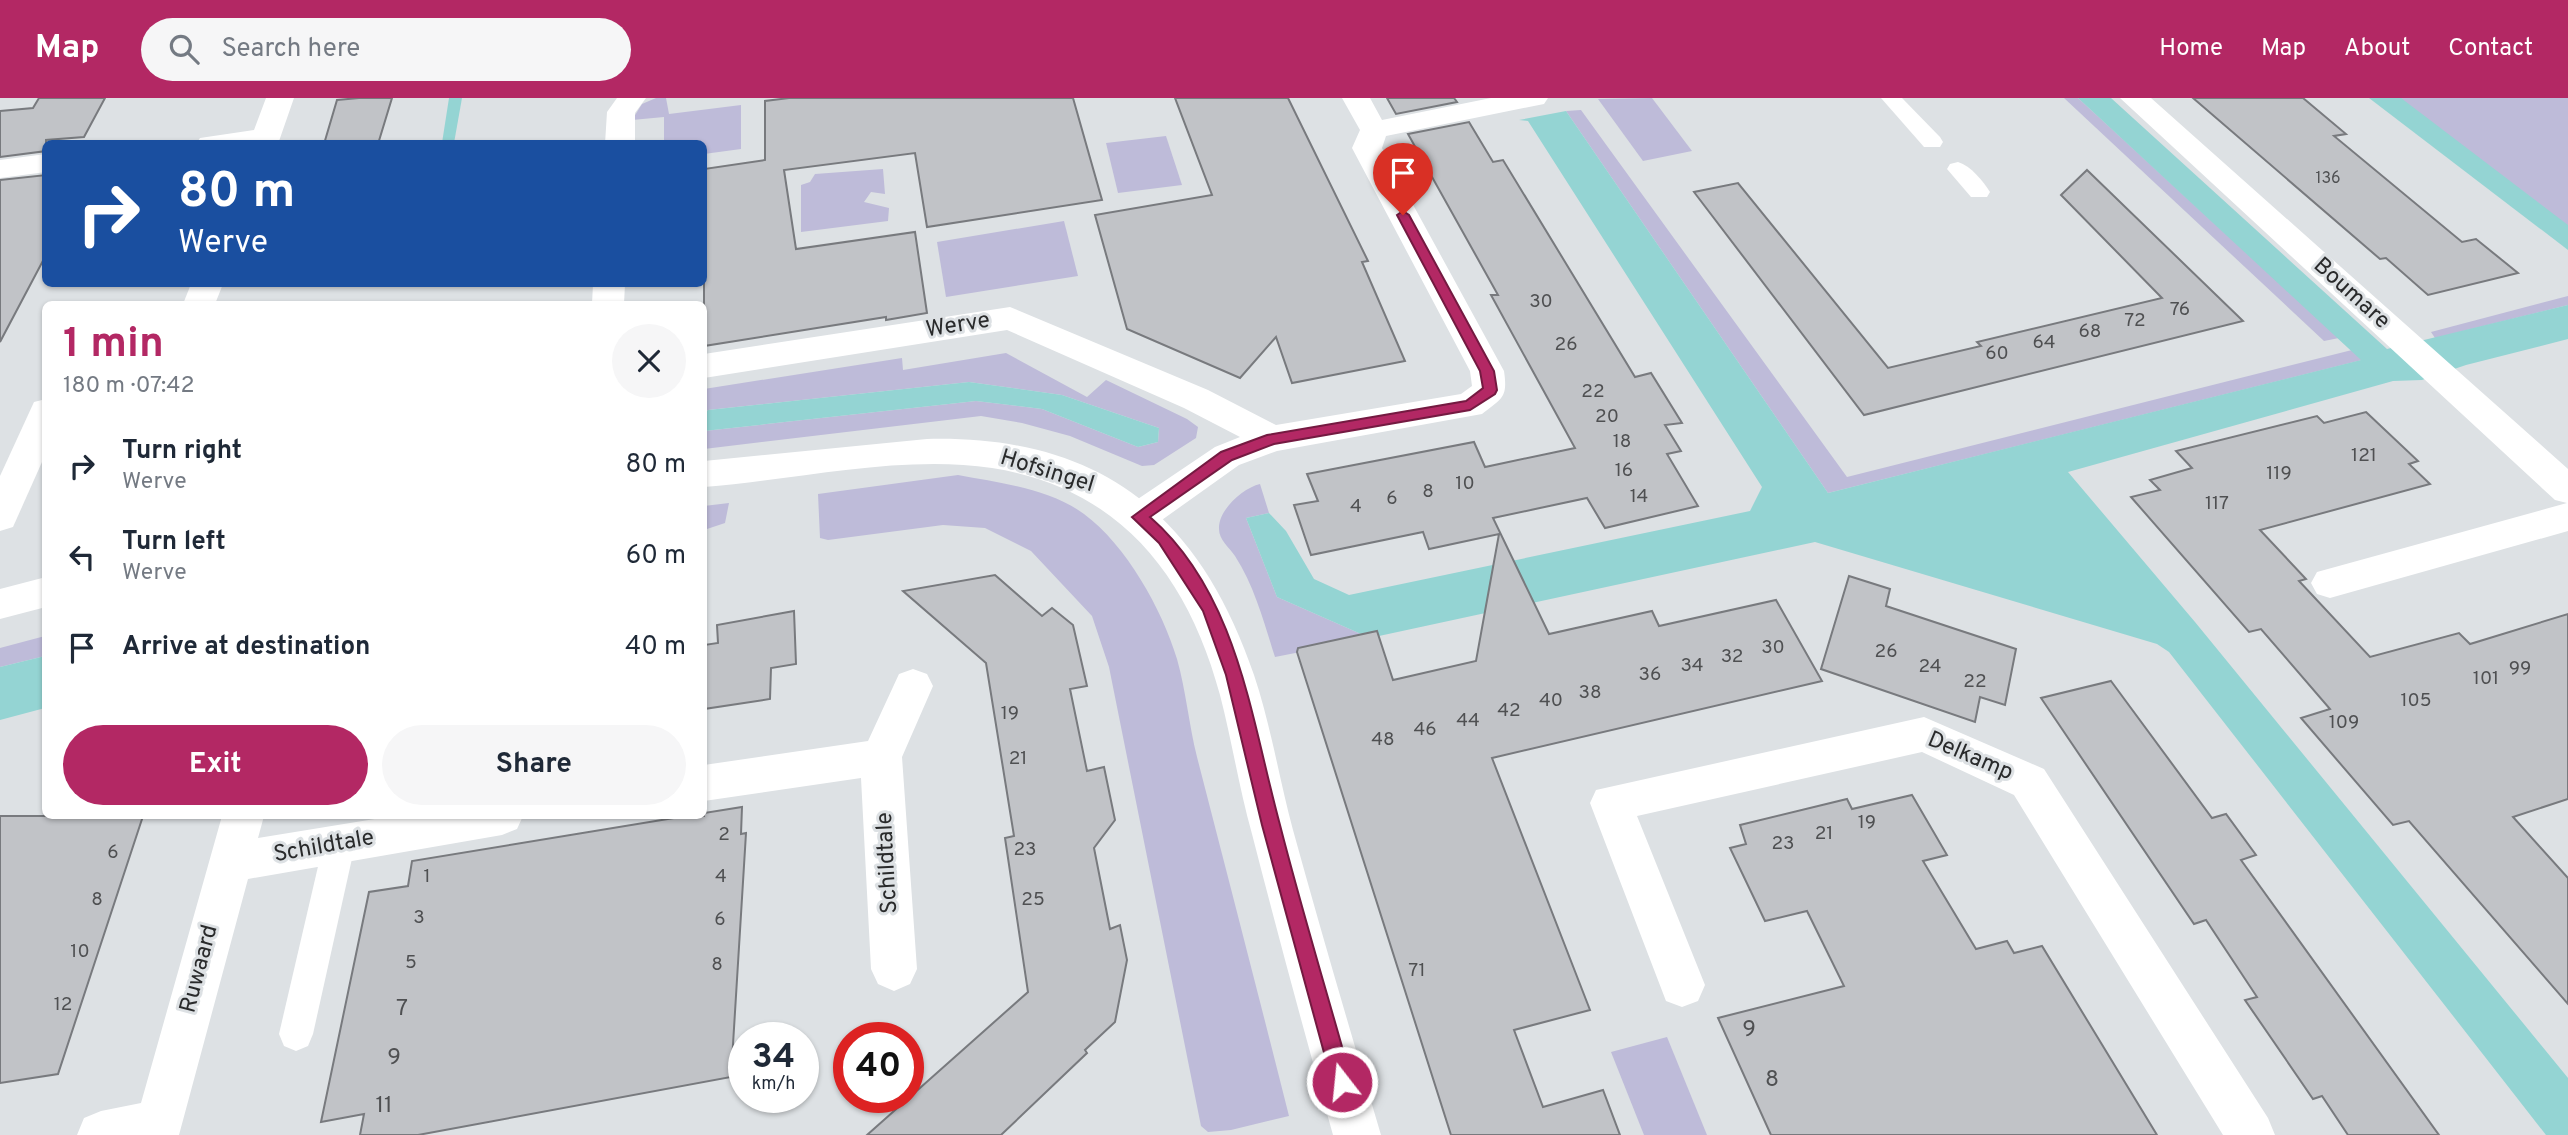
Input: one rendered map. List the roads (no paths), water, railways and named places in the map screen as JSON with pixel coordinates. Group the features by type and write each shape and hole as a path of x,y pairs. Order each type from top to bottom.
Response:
{"street":[{"path":"264,140 280,98"},
{"path":"620,140 621,112 632,98"},
{"path":"1356,98 1374,131"},
{"path":"1374,131 1534,98"},
{"name":"Boumare","path":"2134,98 2568,490"},
{"path":"1139,517 1227,456 1272,439 1470,405 1490,390 1487,371 1367,148 1374,131"},
{"path":"0,169 42,164"},
{"name":"Werve","path":"707,366 1010,318 1196,399 1272,439"},
{"path":"0,517 42,420"},
{"name":"Hofsingel","path":"707,474 898,454 947,451 994,455 1069,475 1105,491 1164,539 1210,609 1234,675 1271,825 1357,1135"},
{"path":"2330,583 2568,517"},
{"path":"0,604 42,594"},
{"name":"Schildtale","path":"894,969 881,757 913,686"},
{"name":"Delkamp","path":"1682,985 1611,803 1924,734 2029,782 2251,1135"},
{"path":"707,783 881,757"},
{"name":"Ruwaard","path":"101,1135 159,1124 242,819"},
{"name":"Schildtale","path":"228,863 485,819"}],"lane":[{"path":"1891,98 1932,142"},
{"path":"1958,169 1979,192"},
{"path":"296,1034 339,845"}],"water":[{"path":"449,98 462,98 455,140 442,140"},
{"path":"2078,98 2111,98 2387,349 2568,305 2568,339 2466,365 2422,380 2393,381 2068,472 2195,622 2568,1078 2568,1135 2546,1135 2169,652 2157,644 1815,542 1379,636 1376,631 1361,634 1277,597 1246,518 1269,513 1286,531 1314,579 1349,595 1750,511 1762,487 1528,121 1519,120 1566,111 1828,493 2361,360"},
{"path":"2369,98 2401,98 2568,225 2568,250"},
{"path":"969,382 1062,395 1159,428 1158,442 1138,447 1042,409 976,401 707,431 708,410"},
{"path":"42,657 42,709 0,720 0,667"}]}
